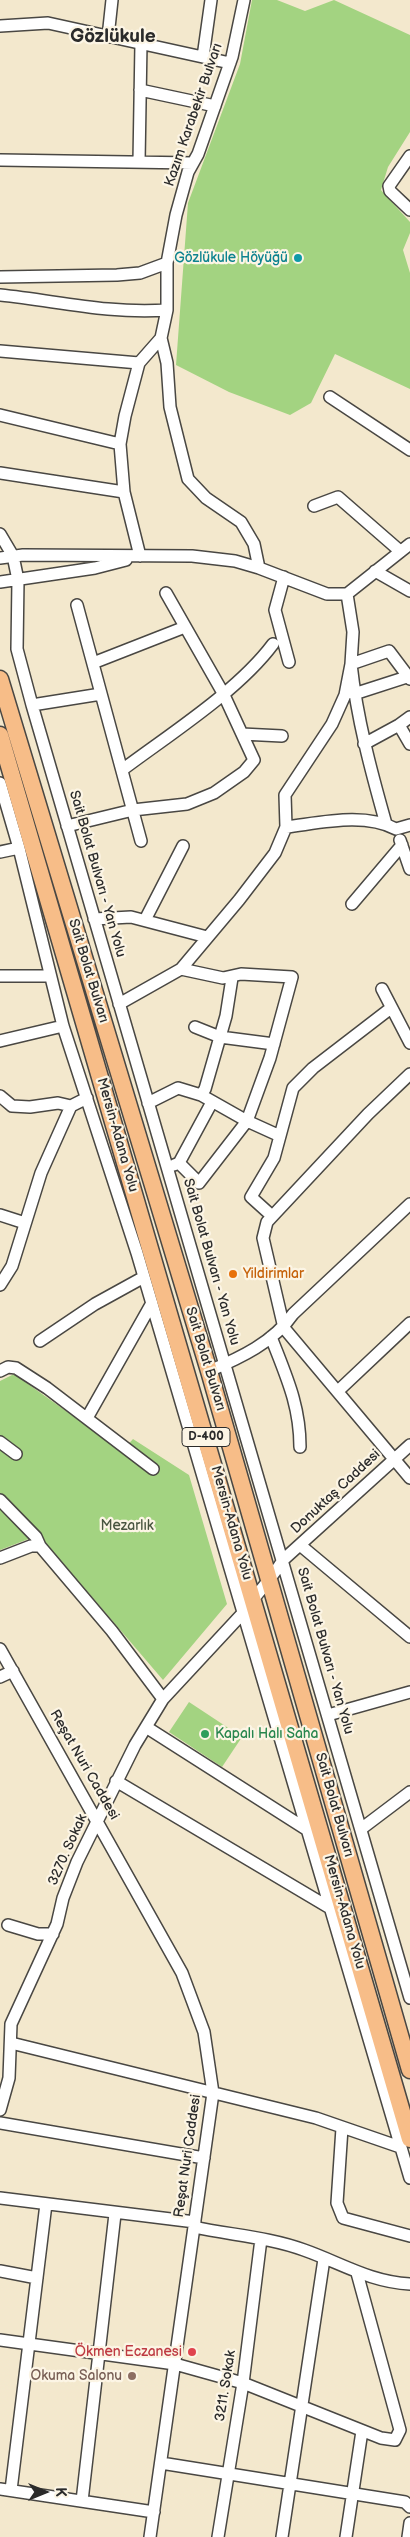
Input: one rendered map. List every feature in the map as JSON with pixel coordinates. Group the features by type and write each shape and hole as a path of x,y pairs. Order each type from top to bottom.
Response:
{"highway":[{"name":"Sait Bolat Bulvarı","path":"0,679 209,1371 410,2070"},
{"name":"Mersin-Adana Yolu","path":"0,735 253,1598 405,2143"}],"street":[{"path":"108,37 112,0"},
{"path":"203,57 211,0"},
{"name":"Kazım Karabekir Bulvarı","path":"140,556 124,492 120,444 139,363 161,338 167,310 167,262 188,172 230,63 244,0"},
{"path":"0,26 48,23 230,63"},
{"path":"139,162 140,43"},
{"path":"140,90 215,106"},
{"path":"410,156 389,186 390,191 410,210"},
{"path":"0,160 193,163"},
{"path":"0,277 118,275 140,272 167,262"},
{"path":"0,295 94,309 133,312 167,310"},
{"path":"161,338 167,363 170,407 188,478 206,498 241,522 254,544 260,568"},
{"path":"0,351 139,363"},
{"path":"330,397 410,450"},
{"path":"0,415 120,444"},
{"path":"0,473 124,492"},
{"path":"314,506 338,498 400,552"},
{"name":"Sait Bolat Bulvarı - Yan Yolu","path":"0,534 13,556 18,580 17,649 32,706 410,1998"},
{"path":"0,558 13,556 192,556 235,561 260,568 327,594 347,594 410,544"},
{"path":"0,582 96,568 140,556"},
{"path":"375,571 410,591"},
{"path":"284,577 275,610 289,662"},
{"path":"67,826 133,810 187,804 214,793 244,772 254,760 223,693 166,593"},
{"path":"347,594 352,632 351,664 354,694 364,744 391,826 402,845 410,869"},
{"path":"77,605 141,841"},
{"path":"93,663 186,627"},
{"path":"122,770 223,693 261,659 273,644"},
{"path":"351,664 389,651 409,677 354,694"},
{"path":"119,1004 181,969 275,853 286,827 285,795 332,724 345,695 351,664"},
{"path":"32,706 101,694"},
{"path":"364,744 410,717"},
{"path":"399,725 410,744"},
{"path":"242,734 282,736"},
{"path":"0,783 19,848 63,1026 152,1303 306,1829 405,2143 410,2178"},
{"path":"286,827 361,820 391,826 410,825"},
{"path":"352,904 402,845"},
{"path":"145,920 183,846"},
{"path":"0,852 19,848"},
{"path":"94,919 131,917 207,937"},
{"path":"179,1163 199,1183 247,1121 274,1044 292,977 240,974 232,978 181,969"},
{"path":"0,976 50,976"},
{"path":"202,1095 220,1037 232,978"},
{"path":"382,989 410,1043"},
{"path":"272,1216 251,1197 274,1158 293,1088 302,1078 392,1008"},
{"path":"0,1041 63,1026"},
{"path":"195,1027 220,1037 274,1044"},
{"path":"410,1074 368,1114 272,1216 264,1229 262,1238 284,1328 410,1478"},
{"path":"148,1103 178,1088 202,1095 247,1121 280,1136"},
{"path":"0,1096 12,1106 30,1107 58,1103 71,1106"},
{"path":"0,1285 12,1266 41,1173 71,1106 87,1098"},
{"path":"167,1167 179,1163 212,1102"},
{"path":"209,1371 225,1364 284,1328 293,1314 410,1204"},
{"path":"0,1215 25,1223"},
{"path":"40,1341 95,1304 144,1277"},
{"path":"87,1418 152,1303"},
{"path":"338,1391 410,1323"},
{"path":"271,1337 295,1400 300,1422 300,1448"},
{"path":"0,1371 8,1367 16,1368 87,1418 152,1469"},
{"path":"0,1442 16,1454"},
{"name":"Donuktaş Caddesi","path":"283,1560 410,1445"},
{"path":"1,1502 36,1537 40,1546 112,1630 163,1699"},
{"path":"300,1545 410,1637"},
{"path":"0,1558 30,1546 40,1546"},
{"name":"3270. Sokak","path":"0,2110 9,2078 11,2024 53,1934 77,1862 116,1781 163,1699 242,1614 253,1598 270,1582 283,1560"},
{"name":"Reşat Nuri Caddesi","path":"0,1649 98,1819 182,1973 204,2032 213,2093 150,2537"},
{"path":"0,1677 13,1671"},
{"path":"328,1715 410,1692"},
{"path":"146,1727 306,1829"},
{"path":"116,1781 330,1908"},
{"path":"361,1828 410,1792"},
{"path":"8,1925 38,1934 53,1934"},
{"path":"0,2018 11,2024"},
{"path":"11,2043 316,2118 342,2128 405,2143"},
{"path":"0,2123 204,2158"},
{"path":"342,2128 337,2203 342,2218 410,2236"},
{"path":"0,2198 195,2224 304,2250 375,2280 410,2284"},
{"path":"46,2204 28,2344 6,2489 154,2512"},
{"path":"82,2501 115,2214"},
{"name":"3211. Sokak","path":"218,2537 243,2383 261,2239"},
{"path":"282,2537 300,2407 324,2259"},
{"path":"0,2271 37,2278"},
{"path":"0,2340 175,2364 243,2383 362,2431 381,2438 394,2440 400,2430 357,2273"},
{"path":"346,2537 362,2431"},
{"path":"161,2463 405,2502 410,2507"},
{"path":"408,2537 410,2522"}],"green space":[{"path":"252,0 277,0 305,11 334,0 410,35 410,132 388,167 381,190 410,222 410,233 403,250 410,273 410,389 335,354 311,403 290,415 229,392 176,365 188,203 240,64"},
{"name":"Mezarlık","path":"14,1374 122,1451 133,1439 189,1475 227,1604 163,1680 39,1535 0,1550 0,1381"},
{"name":"Kapalı Halı Saha","path":"189,1702 242,1737 222,1767 169,1732"}],"place":[{"name":"Gözlükule Höyüğü","path":"298,258"},
{"name":"Yildirimlar","path":"233,1274"},
{"name":"Kapalı Halı Saha","path":"205,1734"},
{"name":"Ökmen Eczanesi","path":"192,2352"},
{"name":"Okuma Salonu","path":"132,2376"}],"district":[{"name":"Gözlükule","path":"113,37"}]}
